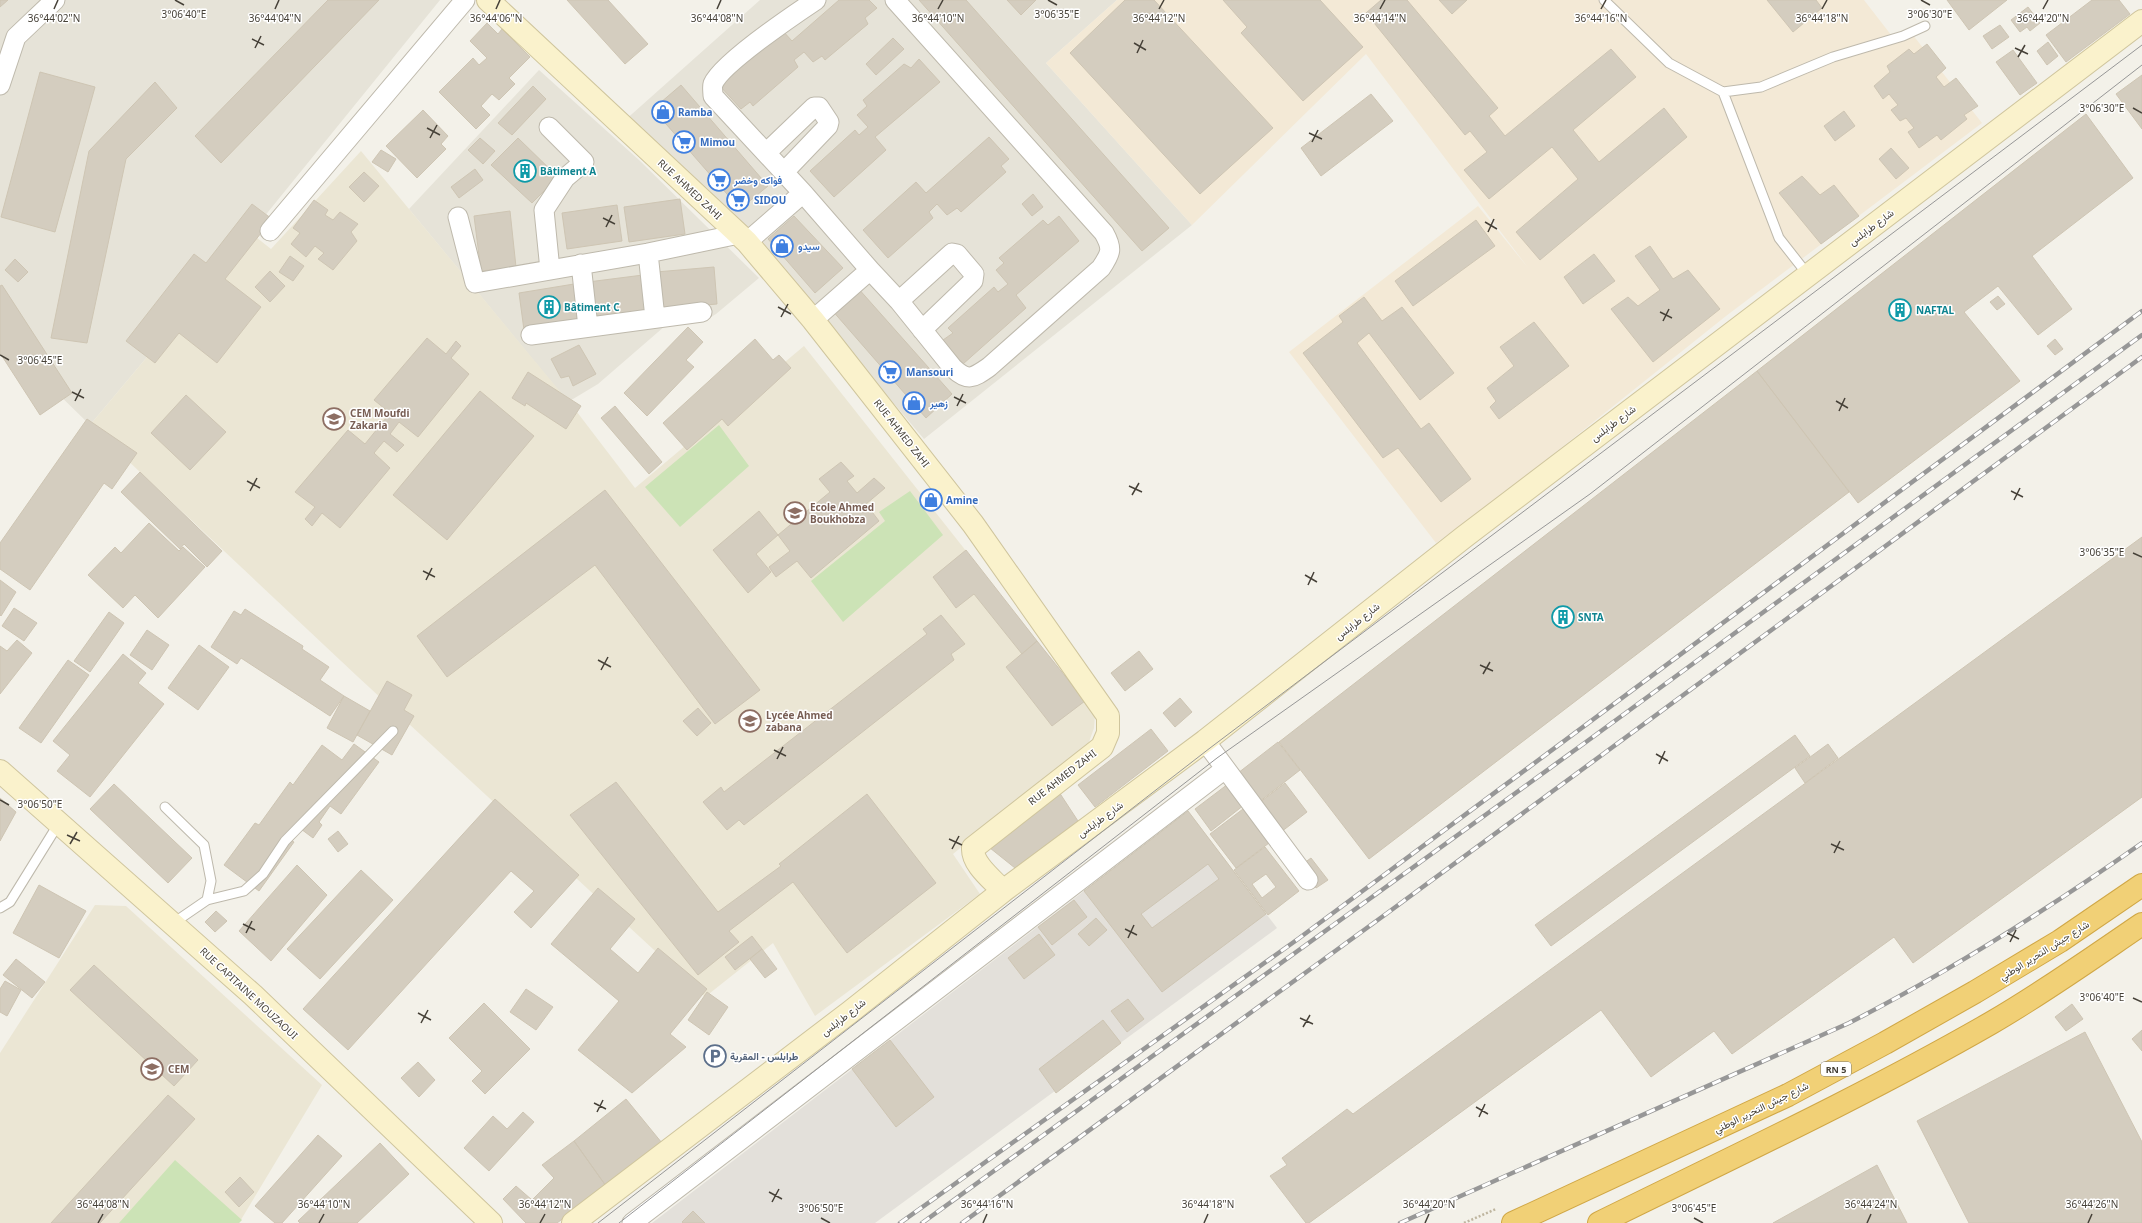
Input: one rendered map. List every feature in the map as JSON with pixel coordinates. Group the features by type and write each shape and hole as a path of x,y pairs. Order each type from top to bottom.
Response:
{"highway":[{"name":"شارع جيش التحرير الوطني","path":"1513,1223 1788,1095 1975,992 2060,941 2142,885"},
{"path":"1600,1223 1803,1123 1991,1022 2082,966 2142,924"}],"main road":[{"name":"RUE AHMED ZAHI","path":"488,0 743,238 813,320 973,524 1108,716 1108,732 1102,747 973,848 973,855 980,866 1003,891"},
{"name":"شارع طرابلس","path":"573,1223 850,1012 1003,891 1205,741 1464,536 2142,21"},
{"name":"RUE CAPITAINE MOUZAOUI","path":"0,771 252,995 491,1223"}],"street":[{"path":"0,85 16,37 55,0"},
{"path":"270,231 465,0"},
{"path":"816,0 763,38 718,76 713,85 713,96 804,193 870,270 899,301 953,368 962,377 975,377 989,367 1102,268 1110,255 1111,245 1104,233 895,0"},
{"path":"766,152 814,107 819,107 829,122 828,126 784,172"},
{"path":"548,127 584,162 565,178 544,210 550,270"},
{"path":"458,217 475,282 743,238 804,193"},
{"path":"648,253 655,318"},
{"path":"899,301 952,253 958,254 974,274 973,281 922,330"},
{"path":"582,264 588,327"},
{"path":"813,320 870,270"},
{"path":"531,335 702,312"},
{"path":"1205,741 1308,880"},
{"path":"632,1223 1225,768"}],"lane":[{"path":"1604,0 1669,63 1722,92 1761,87 1833,57 1903,36 1924,26"},
{"path":"1722,92 1779,238 1808,275"},
{"path":"172,924 207,900 244,891 263,874 285,841 393,731"},
{"path":"165,807 204,845 211,881 207,900"},
{"path":"0,908 10,902 59,823"}],"shaded area":[{"path":"0,0 440,0 251,233 90,425 49,385 0,299"},
{"path":"760,0 1117,0 1046,63 1192,225 924,439 747,231 623,122"},
{"path":"1117,0 1864,0 1895,40 1909,30 1982,123 1726,316 1506,492 1436,543 1289,352 1478,206 1529,269 1366,54 1192,225 1046,63"},
{"path":"539,70 639,160 759,278 716,314 706,320 665,326 598,384 568,402 409,209"},
{"path":"361,151 577,412 635,488 804,346 1095,714 1094,728 1089,742 953,854 980,894 815,1016 773,943 705,997 357,676 90,425 251,233 271,249"},
{"path":"1188,811 1277,928 875,1223 652,1223"},
{"name":"CEM","path":"95,905 126,906 322,1085 239,1223 0,1223 0,1053"}],"green space":[{"path":"719,425 749,466 680,527 645,487"},
{"path":"910,491 943,535 843,622 811,581 885,521 879,512"},
{"path":"175,1160 242,1220 239,1223 119,1223"}],"building":[{"path":"0,0 8,0 0,7"},
{"path":"328,0 379,0 221,163 195,136"},
{"path":"567,0 608,0 648,44 625,64"},
{"path":"839,0 869,0 877,8 865,18 868,24 825,60 822,56 813,62 804,52 794,60 798,67 753,106 750,102 741,109 719,85 782,30 792,41"},
{"path":"919,0 966,0 1169,228 1142,251"},
{"path":"1007,0 1036,0 1021,15"},
{"path":"1125,0 1154,0 1273,128 1200,194 1070,53"},
{"path":"1223,0 1320,0 1363,47 1303,101 1241,33 1247,27"},
{"path":"1381,0 1407,0 1498,108 1489,116 1505,136 1611,49 1636,77 1573,130 1599,162 1664,108 1687,137 1540,260 1516,232 1578,179 1552,147 1489,199 1464,170 1487,152 1470,131 1465,135 1366,13"},
{"path":"1439,0 1467,0 1452,14"},
{"path":"1767,0 1816,0 1822,8 1793,32"},
{"path":"1947,0 2007,0 1969,30"},
{"path":"2092,0 2119,0 2130,14 2066,62 2046,35"},
{"path":"2028,7 2040,23 2030,31 2027,27 2020,32 2011,20"},
{"path":"487,23 498,34 502,29 530,57 509,78 515,84 499,100 492,94 481,106 490,115 476,129 439,92 473,58 479,65 487,58 470,41"},
{"path":"2000,25 2009,37 1992,49 1983,36"},
{"path":"893,38 904,49 876,75 866,64"},
{"path":"2048,42 2058,56 2047,65 2037,51"},
{"path":"1927,44 1946,68 1936,77 1944,87 1956,78 1978,106 1964,115 1967,119 1941,140 1937,135 1919,148 1908,132 1914,128 1906,118 1900,121 1891,110 1898,105 1889,94 1883,99 1874,86 1890,72 1887,66 1909,49 1914,54"},
{"path":"2013,50 2037,83 2020,95 1996,62"},
{"path":"919,59 940,82 875,137 886,150 834,197 810,171 855,130 859,135 868,127 857,115 867,106 863,100 904,64 911,68"},
{"path":"40,72 95,87 55,232 1,217"},
{"path":"2142,75 2142,129 2116,94"},
{"path":"155,82 177,108 126,159 87,343 51,338 89,151"},
{"path":"681,85 768,186 740,209 653,109"},
{"path":"533,86 546,99 512,135 498,123"},
{"path":"1371,94 1393,121 1321,176 1301,148"},
{"path":"423,110 448,136 441,144 446,149 417,178 386,146"},
{"path":"1844,111 1855,126 1835,141 1824,126"},
{"name":"NAFTAL","path":"2086,114 2133,178 2032,256 2072,309 2038,335 1998,286 1964,312 2020,381 1858,503 1757,371"},
{"path":"989,137 1009,159 1001,166 1006,172 961,212 957,208 947,215 937,204 929,212 933,218 888,258 863,230 916,182 926,193"},
{"path":"480,138 495,151 483,164 468,150"},
{"name":"Bâtiment A","path":"518,138 558,177 532,203 491,165"},
{"path":"1891,148 1909,168 1896,179 1879,159"},
{"path":"381,150 396,159 388,172 372,162"},
{"path":"475,169 483,180 459,198 451,187"},
{"path":"364,172 379,186 364,202 349,187"},
{"path":"1802,176 1820,195 1834,185 1859,216 1821,244 1779,193"},
{"path":"1033,194 1043,207 1032,216 1022,204"},
{"path":"680,199 685,234 629,242 624,207"},
{"path":"314,200 328,210 325,215 333,220 340,212 358,224 351,232 357,241 333,270 318,259 324,253 315,246 306,257 291,244 300,233 293,228"},
{"path":"252,204 272,219 225,279 261,307 217,363 179,333 155,363 126,341 194,254 206,263"},
{"path":"617,205 622,241 567,249 562,213"},
{"path":"510,211 516,267 481,271 474,216"},
{"path":"794,216 843,268 815,293 768,239"},
{"path":"1059,216 1079,241 1016,295 1026,308 963,364 943,340 953,333 948,328 994,287 998,292 1008,284 996,270 1004,263 999,258 1043,220 1048,225"},
{"path":"1476,220 1495,246 1413,306 1395,281"},
{"path":"1650,246 1673,279 1688,270 1720,309 1653,362 1611,309 1628,297 1638,306 1660,290 1635,256"},
{"path":"1594,254 1615,281 1583,304 1564,277"},
{"path":"290,256 304,266 293,281 279,272"},
{"path":"15,259 28,272 18,282 5,270"},
{"path":"714,267 717,304 659,309 656,272"},
{"path":"270,271 285,286 270,302 255,287"},
{"path":"643,275 648,312 592,319 588,282"},
{"name":"Bâtiment C","path":"574,284 580,321 524,330 519,293"},
{"path":"2,285 72,393 40,415 0,353 0,286"},
{"path":"857,287 952,394 926,418 831,309"},
{"path":"1998,296 2005,304 1997,310 1990,302"},
{"path":"1364,297 1382,321 1402,307 1454,373 1420,400 1369,333 1357,343 1421,429 1429,423 1471,479 1441,502 1398,448 1383,458 1303,353 1343,322 1339,316"},
{"path":"1534,322 1569,366 1499,419 1490,407 1496,401 1487,388 1514,366 1500,347"},
{"path":"688,327 703,342 686,360 694,367 647,416 624,393"},
{"path":"427,338 446,354 456,341 461,346 451,358 469,374 418,437 399,422 390,434 404,445 397,452 384,441 374,453 390,468 340,528 322,513 312,526 305,519 315,507 295,492 348,430 365,444 390,413 374,400"},
{"path":"755,339 773,360 779,355 791,368 728,426 722,419 687,450 663,423"},
{"path":"2055,339 2063,349 2055,355 2047,346"},
{"path":"579,345 596,374 573,386 569,376 561,378 551,359"},
{"name":"SNTA","path":"1757,371 1849,492 1369,859 1279,742"},
{"path":"528,372 581,406 566,429 526,403 525,406 512,398"},
{"path":"480,391 534,436 447,540 393,495"},
{"path":"186,395 226,432 190,470 151,433"},
{"path":"615,406 662,462 649,474 601,418"},
{"path":"87,419 137,453 112,489 104,483 30,590 0,569 0,543"},
{"path":"841,462 854,476 847,481 857,493 874,478 885,488 866,504 879,521 811,578 797,561 776,577 769,567 790,551 778,535 830,492 819,479"},
{"path":"140,472 222,551 207,567 184,544 180,549 121,492"},
{"path":"605,490 760,690 715,724 595,565 447,677 417,636"},
{"path":"759,511 778,535 756,554 771,572 748,593 713,550"},
{"path":"149,523 179,551 183,547 205,567 158,618 135,595 123,608 88,575 115,547 121,553"},
{"path":"2142,537 2142,797 1913,963 1894,937 1732,1054 1714,1031 1651,1077 1601,1010 1309,1223 1306,1223 1270,1176 1287,1165 1282,1158 1347,1109 1353,1114"},
{"path":"966,550 1037,641 1022,654 974,594 956,608 933,577"},
{"path":"0,580 16,592 1,616 0,615"},
{"path":"14,608 37,623 24,641 2,626"},
{"path":"245,609 303,646 302,649 329,667 320,680 344,696 330,716 241,658 237,664 211,647 234,611 241,615"},
{"path":"109,612 124,623 90,672 74,661"},
{"path":"941,615 965,644 951,654 954,660 744,825 739,820 727,830 703,802 721,787 724,792 927,634 923,629"},
{"path":"147,630 169,645 152,670 130,655"},
{"path":"17,640 32,653 0,694 0,646 7,651"},
{"path":"1037,641 1085,701 1052,726 1006,667"},
{"path":"199,645 229,667 198,710 168,688"},
{"path":"1139,651 1153,669 1125,691 1111,673"},
{"path":"123,654 146,673 138,683 164,704 90,797 57,771 70,755 53,741"},
{"path":"68,660 89,675 41,743 19,728"},
{"path":"387,681 412,695 404,710 414,716 392,755 357,735"},
{"path":"344,696 370,711 353,742 327,728"},
{"path":"1180,698 1192,712 1175,727 1163,713"},
{"path":"698,708 711,723 697,736 683,721"},
{"path":"1151,729 1168,751 1095,807 1078,785"},
{"path":"1795,735 1810,756 1551,946 1535,925"},
{"path":"1278,742 1300,770 1259,802 1238,773"},
{"path":"354,744 379,762 341,814 330,806 319,822 322,825 313,838 301,829 292,841 294,842 259,891 224,865 255,823 259,825 290,782 293,785 322,745 342,760"},
{"path":"1828,744 1838,758 1805,783 1795,768"},
{"path":"616,782 718,912 781,866 779,864 867,794 936,883 847,953 793,882 729,931 739,942 698,975 570,815"},
{"path":"1285,783 1307,812 1281,832 1259,803"},
{"path":"114,784 192,858 168,883 90,809"},
{"path":"1228,784 1244,805 1211,831 1195,809"},
{"path":"1059,792 1078,821 1015,868 990,848"},
{"path":"0,798 16,812 0,841"},
{"path":"495,799 579,875 531,928 514,912 534,891 511,871 348,1050 303,1009"},
{"path":"1243,809 1269,843 1236,868 1210,834"},
{"path":"1188,811 1266,914 1162,992 1084,891","holes":["1208,864 1219,879 1152,928 1141,914"]},
{"path":"338,831 348,844 338,852 328,839"},
{"path":"1265,847 1299,891 1268,915 1234,870"},
{"path":"1311,858 1328,880 1316,888 1300,866"},
{"path":"297,865 327,895 271,961 239,931"},
{"path":"361,870 393,900 320,979 287,949"},
{"path":"1266,874 1276,887 1262,898 1252,884"},
{"path":"39,885 86,911 59,958 13,933"},
{"path":"598,888 635,919 610,949 638,973 658,948 707,989 670,1034 686,1047 632,1093 578,1050 619,1001 551,944"},
{"path":"1074,900 1087,917 1052,945 1038,927"},
{"path":"216,911 227,921 215,932 205,922"},
{"path":"1096,918 1107,930 1089,946 1078,934"},
{"path":"1039,934 1055,955 1024,979 1008,958"},
{"path":"752,936 762,949 735,970 725,957"},
{"path":"762,949 777,969 765,978 750,959"},
{"path":"16,959 45,982 32,998 3,975"},
{"path":"94,965 198,1060 174,1086 70,990"},
{"path":"5,981 21,990 7,1016 0,1012 0,989"},
{"path":"526,989 553,1007 536,1030 510,1012"},
{"path":"707,992 728,1007 709,1035 688,1020"},
{"path":"1128,999 1144,1019 1127,1032 1111,1011"},
{"path":"484,1003 530,1049 485,1094 472,1081 482,1071 449,1038"},
{"path":"2072,1004 2083,1019 2066,1031 2055,1017"},
{"path":"1103,1020 1121,1043 1056,1093 1039,1069"},
{"path":"2142,1030 2142,1051 2132,1039"},
{"path":"2085,1032 2142,1142 2142,1223 1969,1223 1917,1121"},
{"path":"890,1040 934,1097 896,1127 852,1069"},
{"path":"418,1062 435,1080 419,1097 401,1078"},
{"path":"168,1095 195,1119 100,1223 51,1223"},
{"path":"626,1099 662,1143 606,1186 574,1141"},
{"path":"523,1112 534,1122 489,1171 464,1148 493,1116 507,1129"},
{"path":"318,1135 342,1156 282,1223 275,1223 255,1206"},
{"path":"574,1141 606,1186 557,1223 526,1223 503,1199 516,1186 532,1200 554,1178 542,1165"},
{"path":"380,1143 409,1174 357,1223 300,1223 298,1221"},
{"path":"1877,1165 1907,1223 1773,1223"},
{"path":"240,1177 254,1192 239,1207 225,1192"},
{"path":"693,1211 705,1223 682,1222"}],"tram line":[{"path":"598,1223 1210,748 2142,45"},
{"path":"619,1223 1217,758 1590,494 2142,65"}],"railway":[{"path":"900,1223 1298,939 2142,311"},
{"path":"922,1223 1586,742 2142,335"},
{"path":"962,1223 1386,914 2142,357"},
{"path":"1400,1223 1849,1023 1962,961 2071,892 2142,843"}],"place":[{"name":"Ramba","path":"663,112"},
{"name":"Mimou","path":"684,142"},
{"name":"Bâtiment A","path":"525,171"},
{"name":"فواكه وخضر","path":"719,180"},
{"name":"SIDOU","path":"738,200"},
{"name":"سيدو","path":"782,246"},
{"name":"Bâtiment C","path":"549,307"},
{"name":"NAFTAL","path":"1900,310"},
{"name":"Mansouri","path":"890,372"},
{"name":"زهير","path":"914,403"},
{"name":"CEM Moufdi Zakaria","path":"334,419"},
{"name":"Amine","path":"931,500"},
{"name":"Ecole Ahmed Boukhobza","path":"795,513"},
{"name":"SNTA","path":"1563,617"},
{"name":"Lycée Ahmed zabana","path":"750,721"},
{"name":"طرابلس - المقرية","path":"715,1056"},
{"name":"CEM","path":"152,1069"}]}
